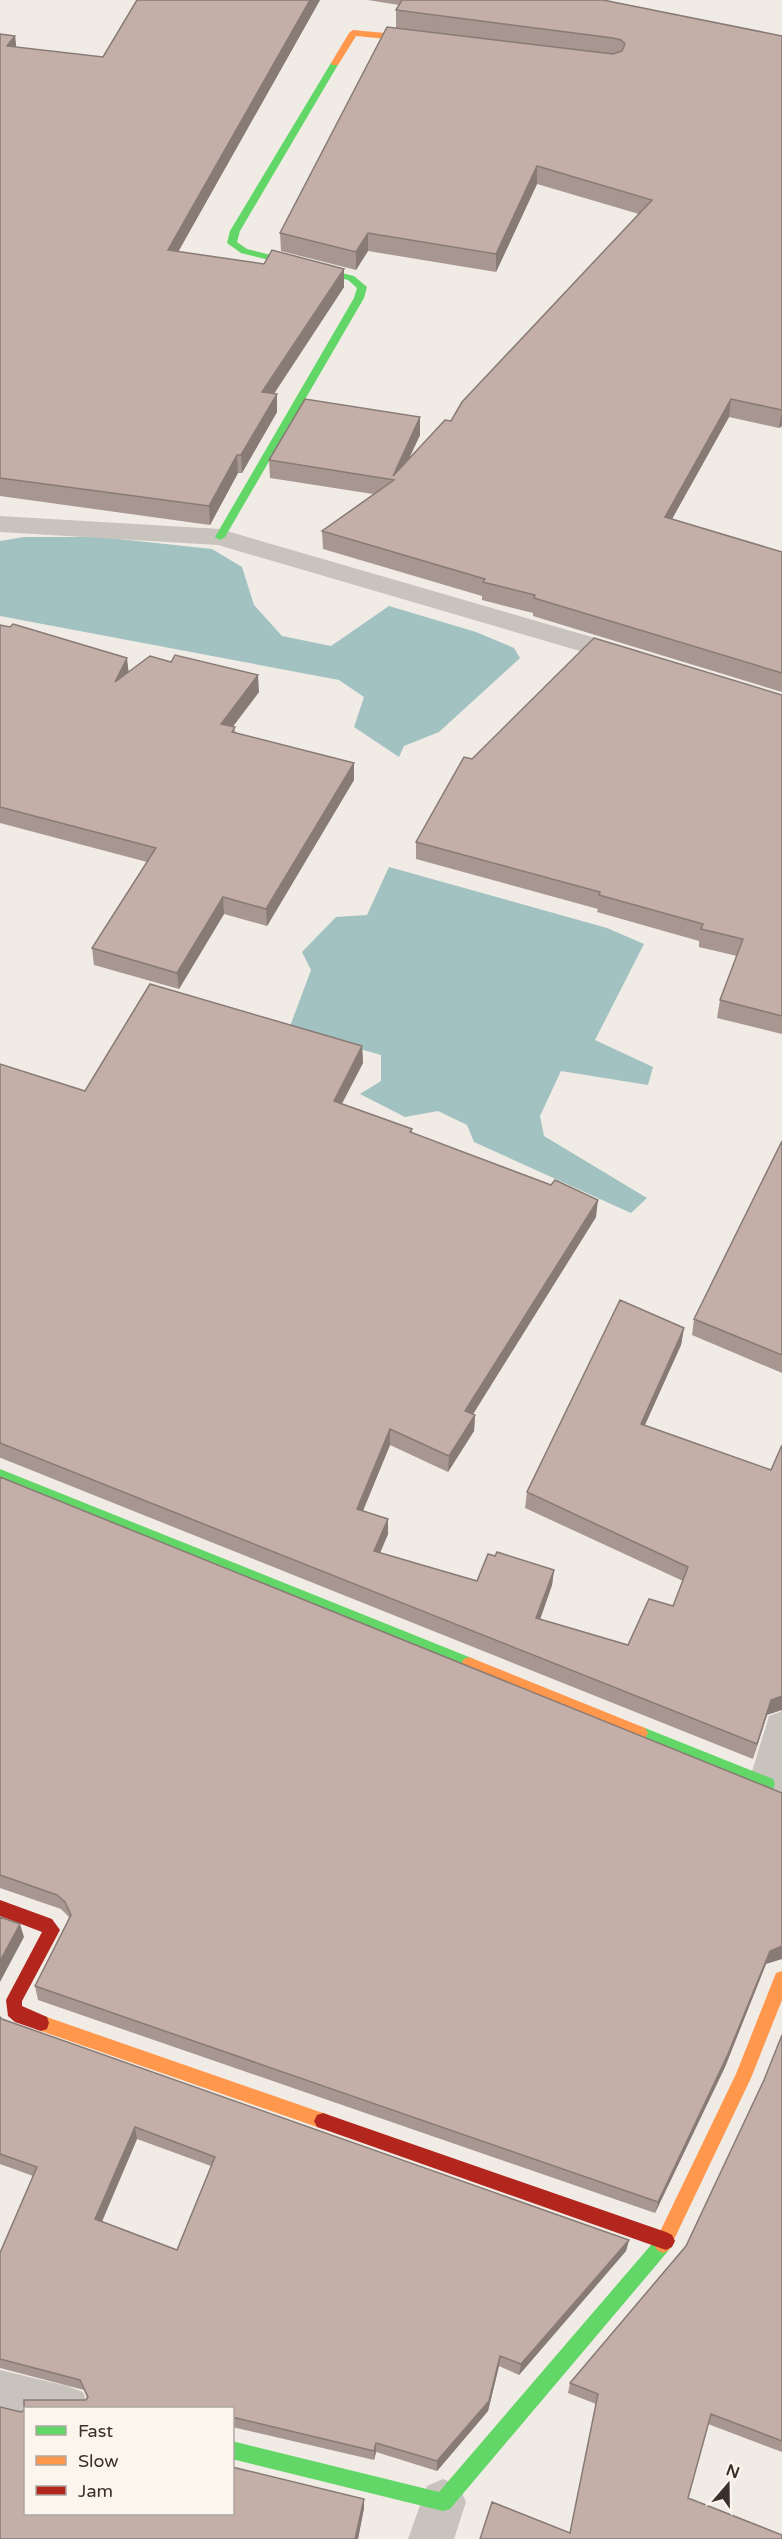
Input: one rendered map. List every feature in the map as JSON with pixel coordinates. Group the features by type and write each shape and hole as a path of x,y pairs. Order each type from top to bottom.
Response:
{"street":[{"path":"220,537 359,298 362,287 351,278 244,251 232,243 235,231 353,33 374,33 445,42"},
{"path":"0,524 220,537 650,662"},
{"path":"0,1475 774,1787 782,1728"},
{"path":"0,1908 46,1924 52,1930 14,2000 14,2010 21,2016 666,2241"},
{"path":"234,2451 437,2520 666,2241 743,2078 782,1979"},
{"path":"0,2392 59,2407"}],"water":[{"path":"24,537 100,537 212,549 242,567 254,605 282,636 331,646 389,606 476,632 514,648 520,658 439,732 404,746 399,757 354,727 364,697 339,680 0,616 0,541"},
{"path":"389,867 607,928 644,944 595,1040 653,1067 648,1085 561,1071 540,1116 544,1136 647,1198 631,1213 474,1142 467,1125 438,1111 405,1117 360,1094 381,1081 381,1055 289,1029 311,970 302,952 336,917 367,915"}],"building":[{"path":"137,0 310,0 168,250 264,264 272,250 344,269 262,392 277,394 241,455 237,455 209,506 0,478 0,34 15,36 7,46 103,57"},
{"path":"402,0 603,0 782,36 782,410 731,399 665,517 782,552 782,673 534,598 535,595 483,582 485,579 322,531 394,480 269,460 305,399 420,417 393,476 445,420 451,421 462,402 652,200 537,166 496,254 368,233 356,252 280,233 387,27 613,54 622,51 625,44 613,38 396,10"},
{"path":"13,624 127,658 115,682 150,656 171,662 175,655 258,675 221,724 235,727 232,732 354,763 266,909 223,897 177,973 92,948 156,848 0,807 0,625 10,627"},
{"path":"594,638 782,695 782,1016 720,1000 743,939 701,929 703,924 599,895 600,892 416,842 464,757 472,759"},
{"path":"150,984 362,1046 334,1101 412,1129 410,1132 551,1185 555,1180 598,1200 465,1411 475,1415 449,1456 390,1429 357,1509 388,1519 374,1551 477,1581 488,1554 495,1556 497,1552 554,1570 536,1618 628,1645 649,1599 673,1606 688,1567 527,1492 620,1300 684,1328 641,1424 771,1470 782,1445 782,1696 771,1700 757,1744 0,1443 0,1064 85,1091"},
{"path":"782,1141 782,1355 694,1319"},
{"path":"0,1477 782,1793 782,1946 770,1951 728,2054 658,2202 35,1986 71,1915 65,1902 57,1895 0,1875"},
{"path":"0,1917 20,1924 0,1961"},
{"path":"0,2017 629,2240 521,2364 500,2356 489,2401 437,2461 376,2443 374,2451 234,2417 234,2407 24,2407 24,2400 86,2400 88,2397 80,2380 0,2359 0,2253 37,2167 0,2154","holes":["135,2127 215,2157 177,2250 95,2219"]},
{"path":"782,2035 782,2441 711,2414 688,2498 782,2535 782,2539 480,2539 492,2502 570,2533 598,2394 570,2383 686,2246 764,2080"},
{"path":"0,2407 21,2412 24,2410 24,2515 234,2515 234,2467 364,2499 355,2539 0,2539"}],"traffic: fast":[{"path":"220,537 359,298 362,287 351,278 244,251 232,243 235,231 335,63"},
{"path":"0,1475 469,1664"},
{"path":"640,1733 767,1784"},
{"path":"234,2450 443,2502 663,2244"}],"traffic: slow":[{"path":"335,63 353,33 427,40"},
{"path":"469,1664 640,1733"},
{"path":"663,2244 743,2078 782,1979"},
{"path":"41,2023 323,2121"}],"traffic: jam":[{"path":"0,1908 46,1924 52,1930 14,2000 14,2010 21,2016 41,2023"},
{"path":"323,2121 666,2241"}]}
